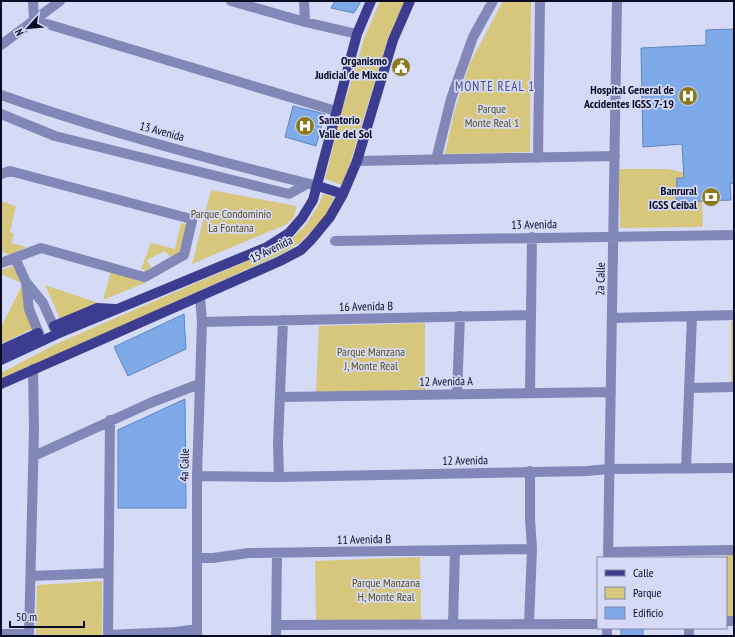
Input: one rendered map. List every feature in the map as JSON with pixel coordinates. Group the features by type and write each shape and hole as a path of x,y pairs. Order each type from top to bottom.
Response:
{"main road":[{"name":"15 Avenida","path":"1,360 55,330 119,309 267,247 289,233 302,218 313,200 318,186 336,111 357,34 371,1"},
{"name":"15 Avenida","path":"1,384 280,261 301,250 330,217 343,194 357,161 393,40 410,1"},
{"path":"318,186 343,194"},
{"path":"1,350 40,337"}],"street":[{"path":"32,1 34,20"},
{"path":"1,45 60,1"},
{"path":"231,1 305,22 357,34"},
{"path":"304,1 305,22"},
{"path":"436,160 451,99 473,37 493,1"},
{"path":"538,158 540,1"},
{"name":"2a Calle","path":"608,555 617,1"},
{"path":"34,20 336,111"},
{"name":"13 Avenida","path":"1,95 132,136 279,177 318,186"},
{"path":"1,114 55,136 289,194 307,184"},
{"path":"357,161 615,156"},
{"path":"1,174 10,171 191,219 192,221 184,255 144,277 44,248 40,248 1,263"},
{"name":"13 Avenida","path":"335,241 734,234"},
{"path":"530,393 532,237"},
{"path":"16,258 26,282 29,309 40,337"},
{"path":"26,282 43,303 55,330"},
{"name":"4a Calle","path":"197,633 197,476 202,322 200,296"},
{"name":"16 Avenida B","path":"202,322 531,315"},
{"path":"612,318 734,315"},
{"path":"457,394 460,316"},
{"path":"686,469 692,316"},
{"path":"279,477 278,443 281,396 282,320"},
{"path":"1,634 29,635 34,456 33,369"},
{"path":"34,456 110,420 199,384"},
{"path":"690,388 734,387"},
{"name":"12 Avenida A","path":"281,396 611,392"},
{"path":"110,420 108,636 175,632 197,633"},
{"name":"12 Avenida","path":"197,476 279,477 587,471 610,469 734,468"},
{"path":"529,624 532,549 530,518 530,471"},
{"name":"11 Avenida B","path":"197,558 212,558 249,553 532,549"},
{"path":"453,624 455,550"},
{"path":"608,555 690,554 734,550"},
{"path":"276,636 277,553"},
{"path":"31,576 108,573"},
{"path":"277,625 597,624"}],"green space":[{"path":"380,1 405,1 388,38 342,185 325,179 341,114 365,36"},
{"name":"Parque Monte Real 1","path":"503,1 531,1 530,152 445,154 454,112 470,63"},
{"path":"619,169 668,169 701,177 677,178 676,201 702,201 703,227 620,228"},
{"name":"Parque Condominio La Fontana","path":"211,190 296,206 295,214 287,224 192,264"},
{"path":"323,194 334,197 328,212 300,243 281,254 1,380 1,373 56,344 267,253 290,240 305,226 318,206"},
{"path":"1,201 16,206 10,232 14,234 11,243 27,247 10,255 1,251"},
{"path":"181,223 187,225 179,253 170,257 165,251 147,260 151,267 146,271 141,269 151,243 175,249"},
{"path":"13,266 17,267 24,284 1,274 1,270"},
{"path":"111,271 147,282 103,300"},
{"path":"22,285 38,326 1,344 1,327"},
{"path":"45,285 98,303 60,319"},
{"path":"731,321 734,321 734,384 731,385"},
{"name":"Parque Manzana J, Monte Real","path":"425,323 425,390 316,392 319,326"},
{"path":"726,553 734,553 734,616 727,616"},
{"name":"Parque Manzana H, Monte Real","path":"420,557 421,620 316,620 315,561"},
{"path":"102,581 102,636 36,636 37,585"}],"building":[{"path":"335,1 361,1 354,13 331,8"},
{"name":"Hospital General de Accidentes IGSS 7-19","path":"734,29 734,184 730,183 731,200 676,202 677,178 684,178 682,144 643,147 641,48 706,45 706,30"},
{"name":"Sanatorio Valle del Sol","path":"293,106 325,114 316,146 285,137"},
{"path":"184,314 186,349 128,376 114,347"},
{"path":"185,399 186,508 118,508 118,430"},
{"path":"621,629 643,629 643,636 621,636"}],"place":[{"name":"Organismo Judicial de Mixco","path":"401,67"},
{"name":"Hospital General de Accidentes IGSS 7-19","path":"688,96"},
{"name":"Sanatorio Valle del Sol","path":"305,126"},
{"name":"Banrural IGSS Ceibal","path":"711,197"}],"district":[{"name":"MONTE REAL 1","path":"495,86"}]}
